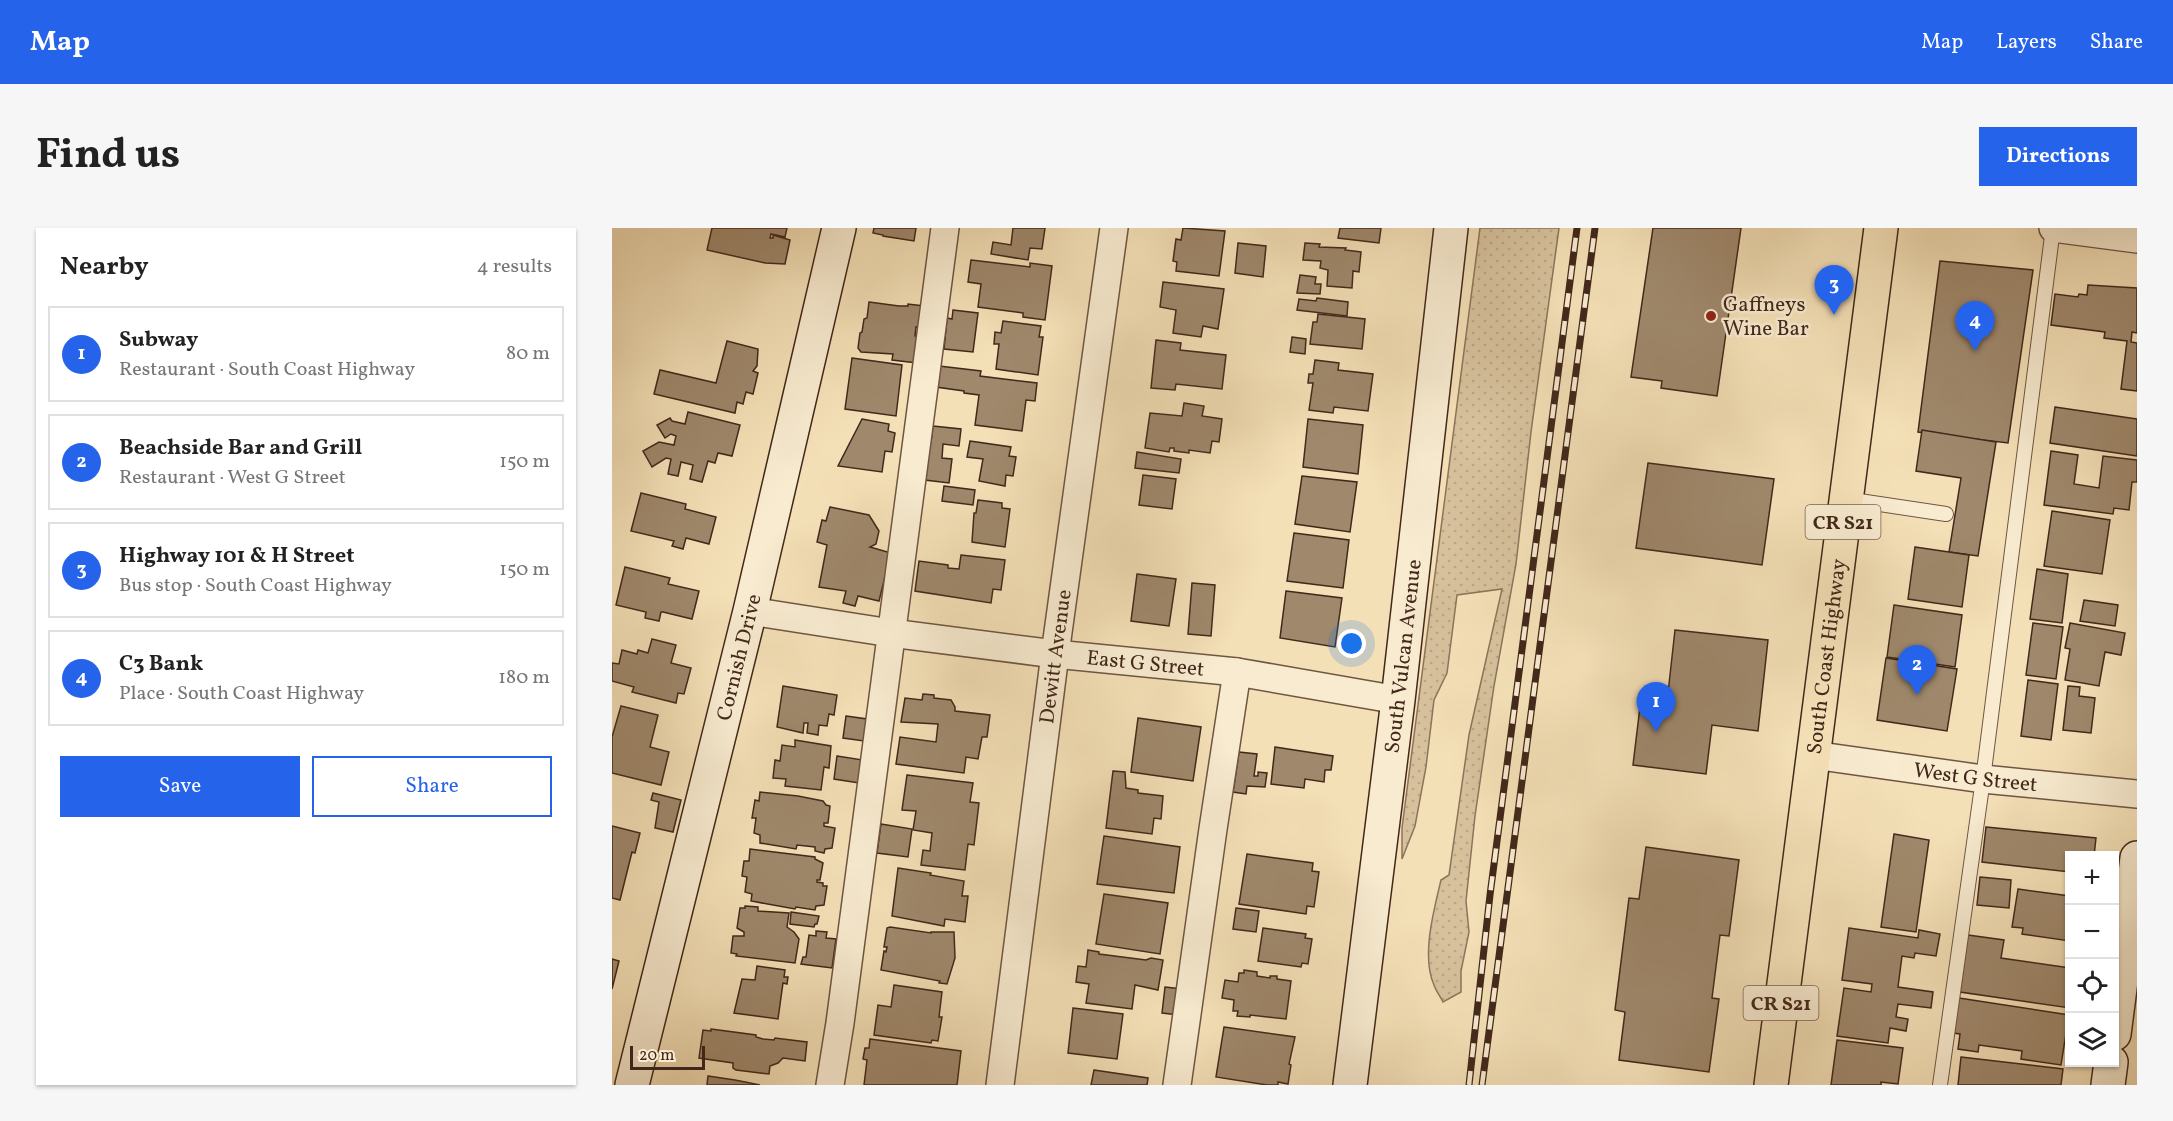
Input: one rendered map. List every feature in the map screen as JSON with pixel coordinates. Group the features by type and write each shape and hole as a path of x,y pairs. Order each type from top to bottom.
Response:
{"main road":[{"name":"South Coast Highway","path":"1771,1085 1881,228"}],"street":[{"name":"Cornish Drive","path":"632,1085 750,610 839,228"},
{"path":"830,1085 945,228"},
{"name":"Dewitt Avenue","path":"1000,1085 1055,654 1114,228"},
{"name":"South Vulcan Avenue","path":"1350,1085 1398,700 1451,228"},
{"path":"2053,228 2137,239"},
{"name":"East G Street","path":"750,610 891,633 1055,654 1237,672 1398,700"},
{"path":"1177,1085 1237,672"},
{"name":"West G Street","path":"1814,755 1983,779 2137,794"},
{"path":"2118,1013 2137,858"},
{"path":"2108,1085 2110,1067"}],"lane":[{"path":"1940,1085 1983,779 2053,228"},
{"path":"1846,500 1946,514"}],"shaded area":[{"path":"1480,228 1559,228 1531,432 1516,564 1494,686 1475,816 1466,901 1469,932 1461,971 1461,992 1443,1002 1430,973 1430,933 1441,880 1449,875 1469,735 1502,589 1457,595 1447,673 1434,700 1426,767 1415,826 1402,859 1402,828"}],"building":[{"path":"712,228 787,228 785,237 771,234 770,238 773,238 773,235 790,240 785,264 765,263 707,250"},
{"path":"874,228 916,228 914,241 873,233"},
{"path":"1013,228 1045,228 1042,249 1030,248 1028,260 991,254 993,242 1011,245"},
{"path":"1183,228 1225,231 1219,276 1176,271 1177,262 1173,261 1176,239 1181,240"},
{"path":"1340,228 1381,228 1379,243 1338,238"},
{"path":"1653,228 1741,228 1717,396 1661,388 1662,381 1631,377"},
{"path":"1238,243 1266,246 1263,277 1235,273"},
{"path":"1305,243 1361,252 1359,272 1353,271 1352,288 1327,286 1328,270 1320,268 1321,261 1303,260"},
{"path":"971,260 1030,267 1030,263 1052,266 1045,320 1023,317 1023,313 978,307 981,284 968,282"},
{"path":"1940,261 2033,270 2008,443 1918,432"},
{"path":"1300,275 1316,277 1315,284 1321,284 1320,294 1297,293"},
{"path":"1163,282 1224,289 1218,329 1203,326 1201,337 1173,333 1176,310 1160,307"},
{"path":"2088,285 2137,288 2137,333 2132,332 2131,342 2137,343 2137,391 2121,389 2127,341 2104,338 2105,332 2051,325 2055,294 2078,297 2079,294 2087,295"},
{"path":"1317,298 1348,302 1347,316 1297,310 1299,299 1316,301"},
{"path":"869,302 899,306 908,306 908,304 924,306 921,328 916,327 915,336 920,337 917,363 892,360 893,354 861,352 858,348 860,333 864,319 867,318"},
{"path":"953,310 978,313 973,352 944,349 947,318 952,319"},
{"path":"1318,314 1365,319 1362,349 1310,344 1313,322 1317,322"},
{"path":"1003,321 1041,326 1039,337 1043,337 1038,375 996,369 999,344 994,344 995,332 1001,333"},
{"path":"1292,337 1306,339 1305,354 1290,352"},
{"path":"1156,340 1181,343 1180,350 1226,355 1222,389 1176,384 1175,390 1151,388"},
{"path":"727,341 758,349 757,366 753,371 758,373 753,394 746,392 743,404 737,402 735,413 654,394 660,370 716,383"},
{"path":"852,358 902,365 896,416 845,409"},
{"path":"1315,360 1339,363 1338,370 1373,374 1368,411 1334,407 1333,413 1309,410 1313,383 1308,383 1309,374 1313,374"},
{"path":"939,366 981,371 980,376 1037,383 1035,401 1026,400 1022,431 975,425 979,395 936,387"},
{"path":"1184,403 1204,406 1202,416 1222,419 1219,442 1212,441 1210,453 1189,450 1189,453 1174,451 1174,448 1170,448 1169,452 1145,448 1150,413 1182,416"},
{"path":"2055,407 2137,419 2137,456 2050,443"},
{"path":"688,412 740,425 732,456 718,453 715,463 708,461 702,482 690,479 693,465 681,462 678,476 668,474 671,459 666,458 652,467 643,451 659,442 674,445 676,436 671,434 665,438 657,425 670,418 672,421 685,424"},
{"path":"862,419 889,424 888,431 895,433 892,452 885,451 882,472 838,466"},
{"path":"1308,419 1363,425 1358,474 1303,467"},
{"path":"933,426 961,429 959,446 943,444 942,458 952,459 949,483 925,480"},
{"path":"1922,430 1996,442 1978,556 1949,552 1961,478 1916,471"},
{"path":"970,441 1011,447 1009,456 1016,457 1013,476 1006,475 1005,486 979,481 983,459 967,457"},
{"path":"2051,451 2078,455 2074,484 2099,488 2103,456 2137,460 2137,482 2132,482 2129,510 2114,508 2113,514 2044,505"},
{"path":"1137,452 1181,459 1179,473 1135,468"},
{"path":"1648,463 1774,479 1762,565 1636,548"},
{"path":"1143,475 1176,479 1172,509 1139,505"},
{"path":"1302,476 1357,482 1350,532 1295,524"},
{"path":"944,486 975,490 973,505 942,501"},
{"path":"641,493 686,504 685,509 716,517 709,544 686,538 683,549 672,546 674,541 631,531"},
{"path":"978,500 1002,503 1002,508 1010,509 1005,547 972,542 974,513 976,513"},
{"path":"830,507 869,515 879,531 876,544 870,547 891,553 879,601 858,596 855,606 843,603 846,591 819,587 827,545 817,542 822,520 826,521"},
{"path":"2052,511 2110,520 2102,574 2044,566"},
{"path":"1294,533 1349,540 1343,588 1287,581"},
{"path":"1915,547 1969,555 1962,607 1908,599"},
{"path":"961,555 1005,560 1001,590 993,589 991,603 915,591 919,561 959,569"},
{"path":"625,567 670,578 668,584 699,591 692,619 661,612 659,621 645,618 646,612 616,605"},
{"path":"2037,569 2068,574 2062,623 2030,619"},
{"path":"1137,574 1176,579 1169,626 1131,621"},
{"path":"1192,583 1215,585 1211,636 1188,634"},
{"path":"1286,591 1342,598 1335,647 1280,638"},
{"path":"2084,600 2118,605 2115,626 2080,621"},
{"path":"1894,605 1962,615 1955,667 1887,657"},
{"path":"2033,623 2063,627 2056,679 2026,675"},
{"path":"2070,623 2125,633 2121,655 2105,652 2099,686 2065,680 2070,649 2065,648"},
{"path":"1675,630 1768,640 1758,731 1712,725 1706,774 1633,765 1642,690 1668,693"},
{"path":"652,639 676,645 671,663 691,668 684,694 678,693 676,703 632,692 634,687 612,681 612,663 619,664 622,650 637,654 638,650 648,653"},
{"path":"1886,658 1957,669 1947,731 1877,720"},
{"path":"2028,680 2058,684 2051,740 2021,736"},
{"path":"783,686 837,695 834,715 829,714 827,726 819,725 818,735 807,733 808,723 804,723 803,733 777,727"},
{"path":"2068,686 2080,687 2079,696 2095,698 2091,733 2063,730"},
{"path":"923,694 951,700 955,711 990,715 987,737 982,737 978,759 966,757 964,773 896,764 900,737 936,742 938,724 901,722 905,698 922,700"},
{"path":"621,706 658,715 650,747 669,752 661,785 612,773 612,737"},
{"path":"846,716 867,719 864,741 843,738"},
{"path":"1138,718 1201,727 1193,781 1131,772"},
{"path":"795,740 831,746 829,768 824,767 821,790 785,786 786,779 773,778 775,760 780,761 782,745 795,747"},
{"path":"1275,747 1333,756 1331,770 1325,770 1324,782 1305,779 1304,788 1271,784"},
{"path":"1239,752 1257,754 1254,776 1258,776 1258,772 1267,773 1265,787 1247,786 1246,794 1233,792"},
{"path":"837,756 863,760 859,783 834,779"},
{"path":"1113,771 1125,772 1126,788 1138,790 1138,793 1163,796 1161,819 1154,818 1152,834 1106,828"},
{"path":"907,775 973,783 970,802 979,803 974,845 968,844 965,870 921,865 923,850 930,851 932,833 913,830 916,811 902,810"},
{"path":"760,792 823,801 830,806 828,823 824,823 824,826 835,828 832,848 825,849 824,853 815,851 815,847 797,845 796,849 760,843 760,835 754,833 756,818 752,818 755,800 759,801"},
{"path":"653,793 681,800 673,832 655,828 659,802 651,800"},
{"path":"881,824 912,829 908,857 877,853"},
{"path":"612,826 640,833 635,853 632,852 620,900 612,898"},
{"path":"1986,827 2096,838 2095,851 2065,851 2065,871 1982,862"},
{"path":"1894,834 1929,840 1916,932 1881,927"},
{"path":"1104,836 1180,847 1174,893 1097,884"},
{"path":"1646,847 1739,860 1729,936 1720,935 1712,998 1719,999 1709,1072 1619,1060 1625,1012 1615,1010 1629,898 1639,899"},
{"path":"750,849 815,857 823,863 820,880 817,882 827,886 824,905 816,906 815,910 796,907 795,909 751,901 752,894 745,892 747,877 742,876 744,861 749,861"},
{"path":"1247,854 1313,863 1312,871 1319,872 1314,907 1307,906 1306,914 1239,904"},
{"path":"898,868 964,881 962,896 968,896 965,922 945,919 944,926 892,916"},
{"path":"1980,877 2011,880 2009,908 1977,905"},
{"path":"2018,889 2065,895 2065,940 2022,934 2023,928 2012,927"},
{"path":"1104,894 1168,903 1160,954 1096,944"},
{"path":"745,906 758,907 758,911 789,913 787,927 799,939 795,963 736,956 737,954 731,953 733,936 744,936 744,932 737,928 740,908 745,908"},
{"path":"1236,908 1259,911 1256,932 1233,929"},
{"path":"791,912 819,916 817,924 814,927 790,924"},
{"path":"887,928 931,933 954,932 955,958 947,984 881,970 884,951 886,952 887,947 884,947"},
{"path":"1263,928 1306,934 1305,938 1312,939 1308,964 1302,963 1301,967 1258,961"},
{"path":"1849,928 1918,938 1919,930 1940,934 1936,956 1915,953 1914,958 1902,956 1898,987 1933,992 1931,1008 1898,1004 1896,1017 1908,1019 1906,1031 1890,1028 1888,1043 1837,1036 1844,988 1871,992 1872,984 1842,980"},
{"path":"816,931 827,932 826,938 836,939 832,968 801,964 803,957 806,957 809,935 816,936"},
{"path":"1968,935 2004,940 2001,958 2065,967 2065,1007 1960,992"},
{"path":"1088,950 1099,952 1099,954 1163,960 1158,990 1135,985 1132,1009 1086,1003 1089,984 1076,982 1078,966 1086,967"},
{"path":"612,959 619,961 612,989"},
{"path":"757,966 785,970 784,977 788,977 787,984 783,983 778,1019 734,1013 742,979 755,980"},
{"path":"1244,970 1257,972 1257,976 1270,978 1270,976 1277,976 1277,979 1291,981 1286,1019 1237,1016 1238,1011 1233,1011 1234,1000 1222,998 1225,980 1238,982 1239,973 1244,973"},
{"path":"894,985 942,992 939,1017 942,1017 938,1041 932,1040 931,1043 874,1035 878,1005 891,1007"},
{"path":"1165,987 1182,989 1179,1015 1162,1013"},
{"path":"1959,998 2065,1014 2065,1040 2061,1065 2021,1059 2022,1051 1979,1045 1978,1052 1958,1049 1960,1034 1953,1033"},
{"path":"1073,1008 1123,1014 1117,1059 1068,1053"},
{"path":"1224,1027 1295,1037 1289,1064 1291,1065 1288,1084 1278,1082 1278,1085 1267,1085 1216,1077"},
{"path":"711,1029 756,1035 763,1039 774,1040 775,1038 807,1042 805,1061 783,1058 770,1066 769,1074 736,1070 733,1068 733,1063 699,1058 703,1030 711,1031"},
{"path":"870,1039 961,1051 957,1085 864,1085 867,1060 863,1059 865,1048 869,1048"},
{"path":"1837,1040 1903,1048 1898,1084 1881,1082 1881,1085 1831,1085"},
{"path":"1961,1057 2063,1069 2061,1085 1958,1085"},
{"path":"1094,1070 1148,1078 1147,1085 1091,1085"},
{"path":"708,1076 735,1080 760,1085 707,1085"}],"railway":[{"path":"1469,1085 1490,895 1577,228"},
{"path":"1482,1085 1595,228"}],"place":[{"name":"Highway 101 & H Street","path":"1834,315"},
{"name":"Gaffneys Wine Bar","path":"1711,316"},
{"name":"C3 Bank","path":"1975,351"},
{"name":"Beachside Bar and Grill","path":"1917,695"},
{"name":"Subway","path":"1656,732"}]}
